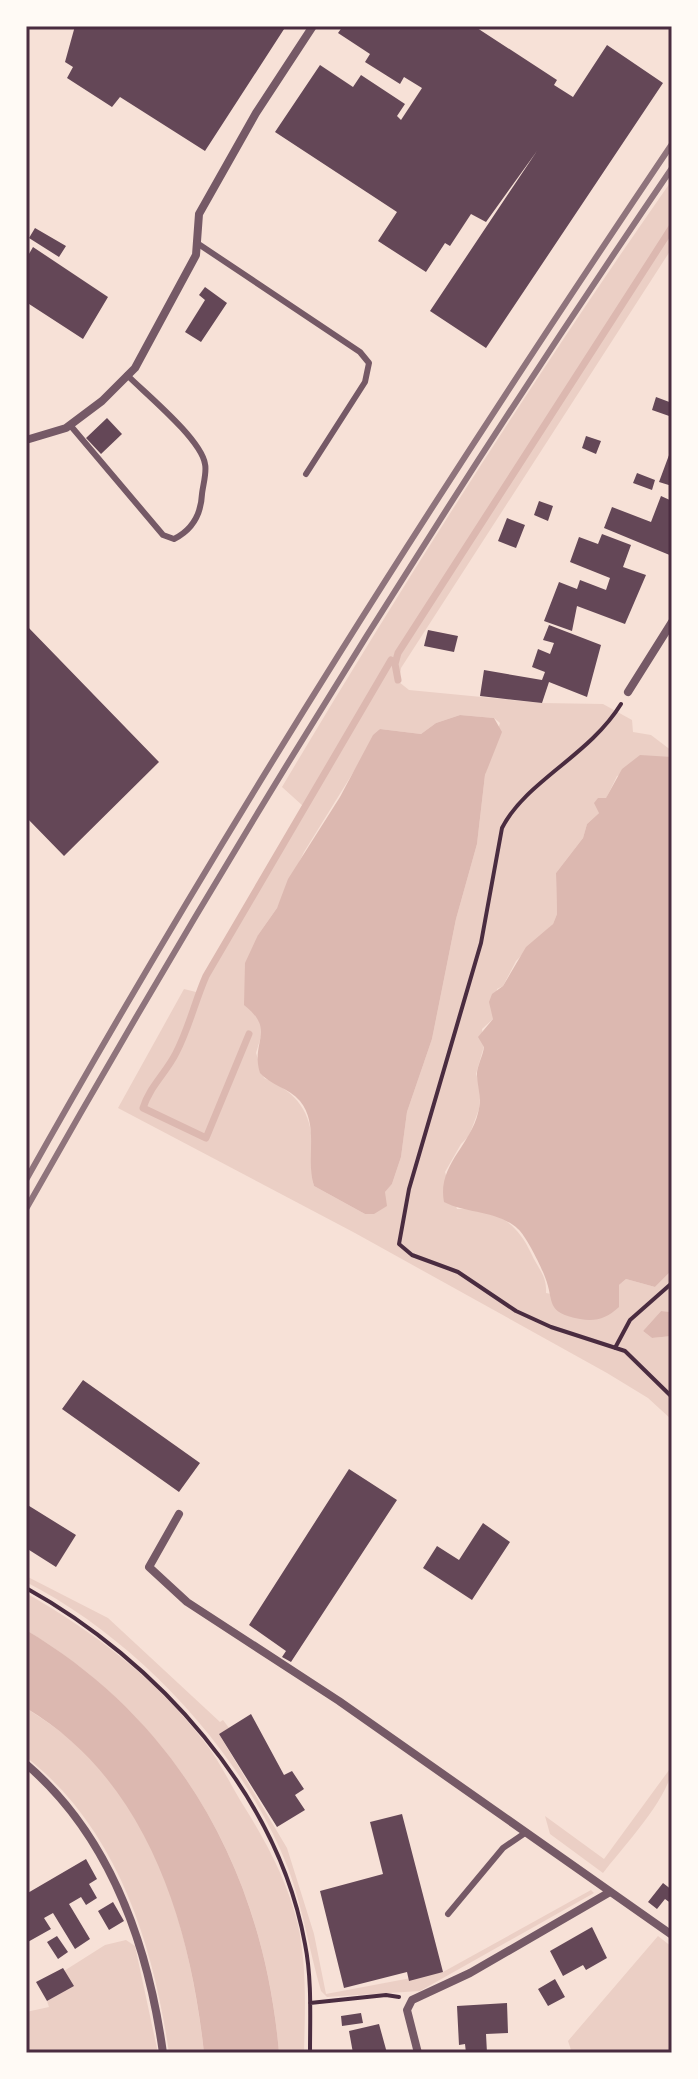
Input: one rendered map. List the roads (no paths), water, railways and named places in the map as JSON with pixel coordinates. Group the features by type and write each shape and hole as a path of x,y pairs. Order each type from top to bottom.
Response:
{"street":[{"path":"26,440 70,425 102,401 135,368 189,268 197,243 199,214 256,113 313,26"},
{"path":"628,692 672,622"},
{"path":"179,1514 149,1567 187,1602 339,1701 672,1935"},
{"path":"26,1764 77,1814 117,1887 148,1976 163,2053"},
{"path":"418,2053 407,2010 412,2000 470,1973 610,1892"}],"lane":[{"path":"197,243 360,352 369,363 365,382 306,474"},
{"path":"70,425 163,535 174,539 182,535 195,522 202,502 206,465 185,433 127,375"},
{"path":"448,1914 503,1848 525,1833"}],"waterway":[{"path":"398,680 395,664 398,653 672,227"},
{"path":"249,1034 206,1138 143,1108 181,1044 206,976 391,660"}],"railway":[{"path":"26,1180 179,916 338,656 672,144"},
{"path":"26,1209 179,944 338,682 502,423 672,168"}]}
